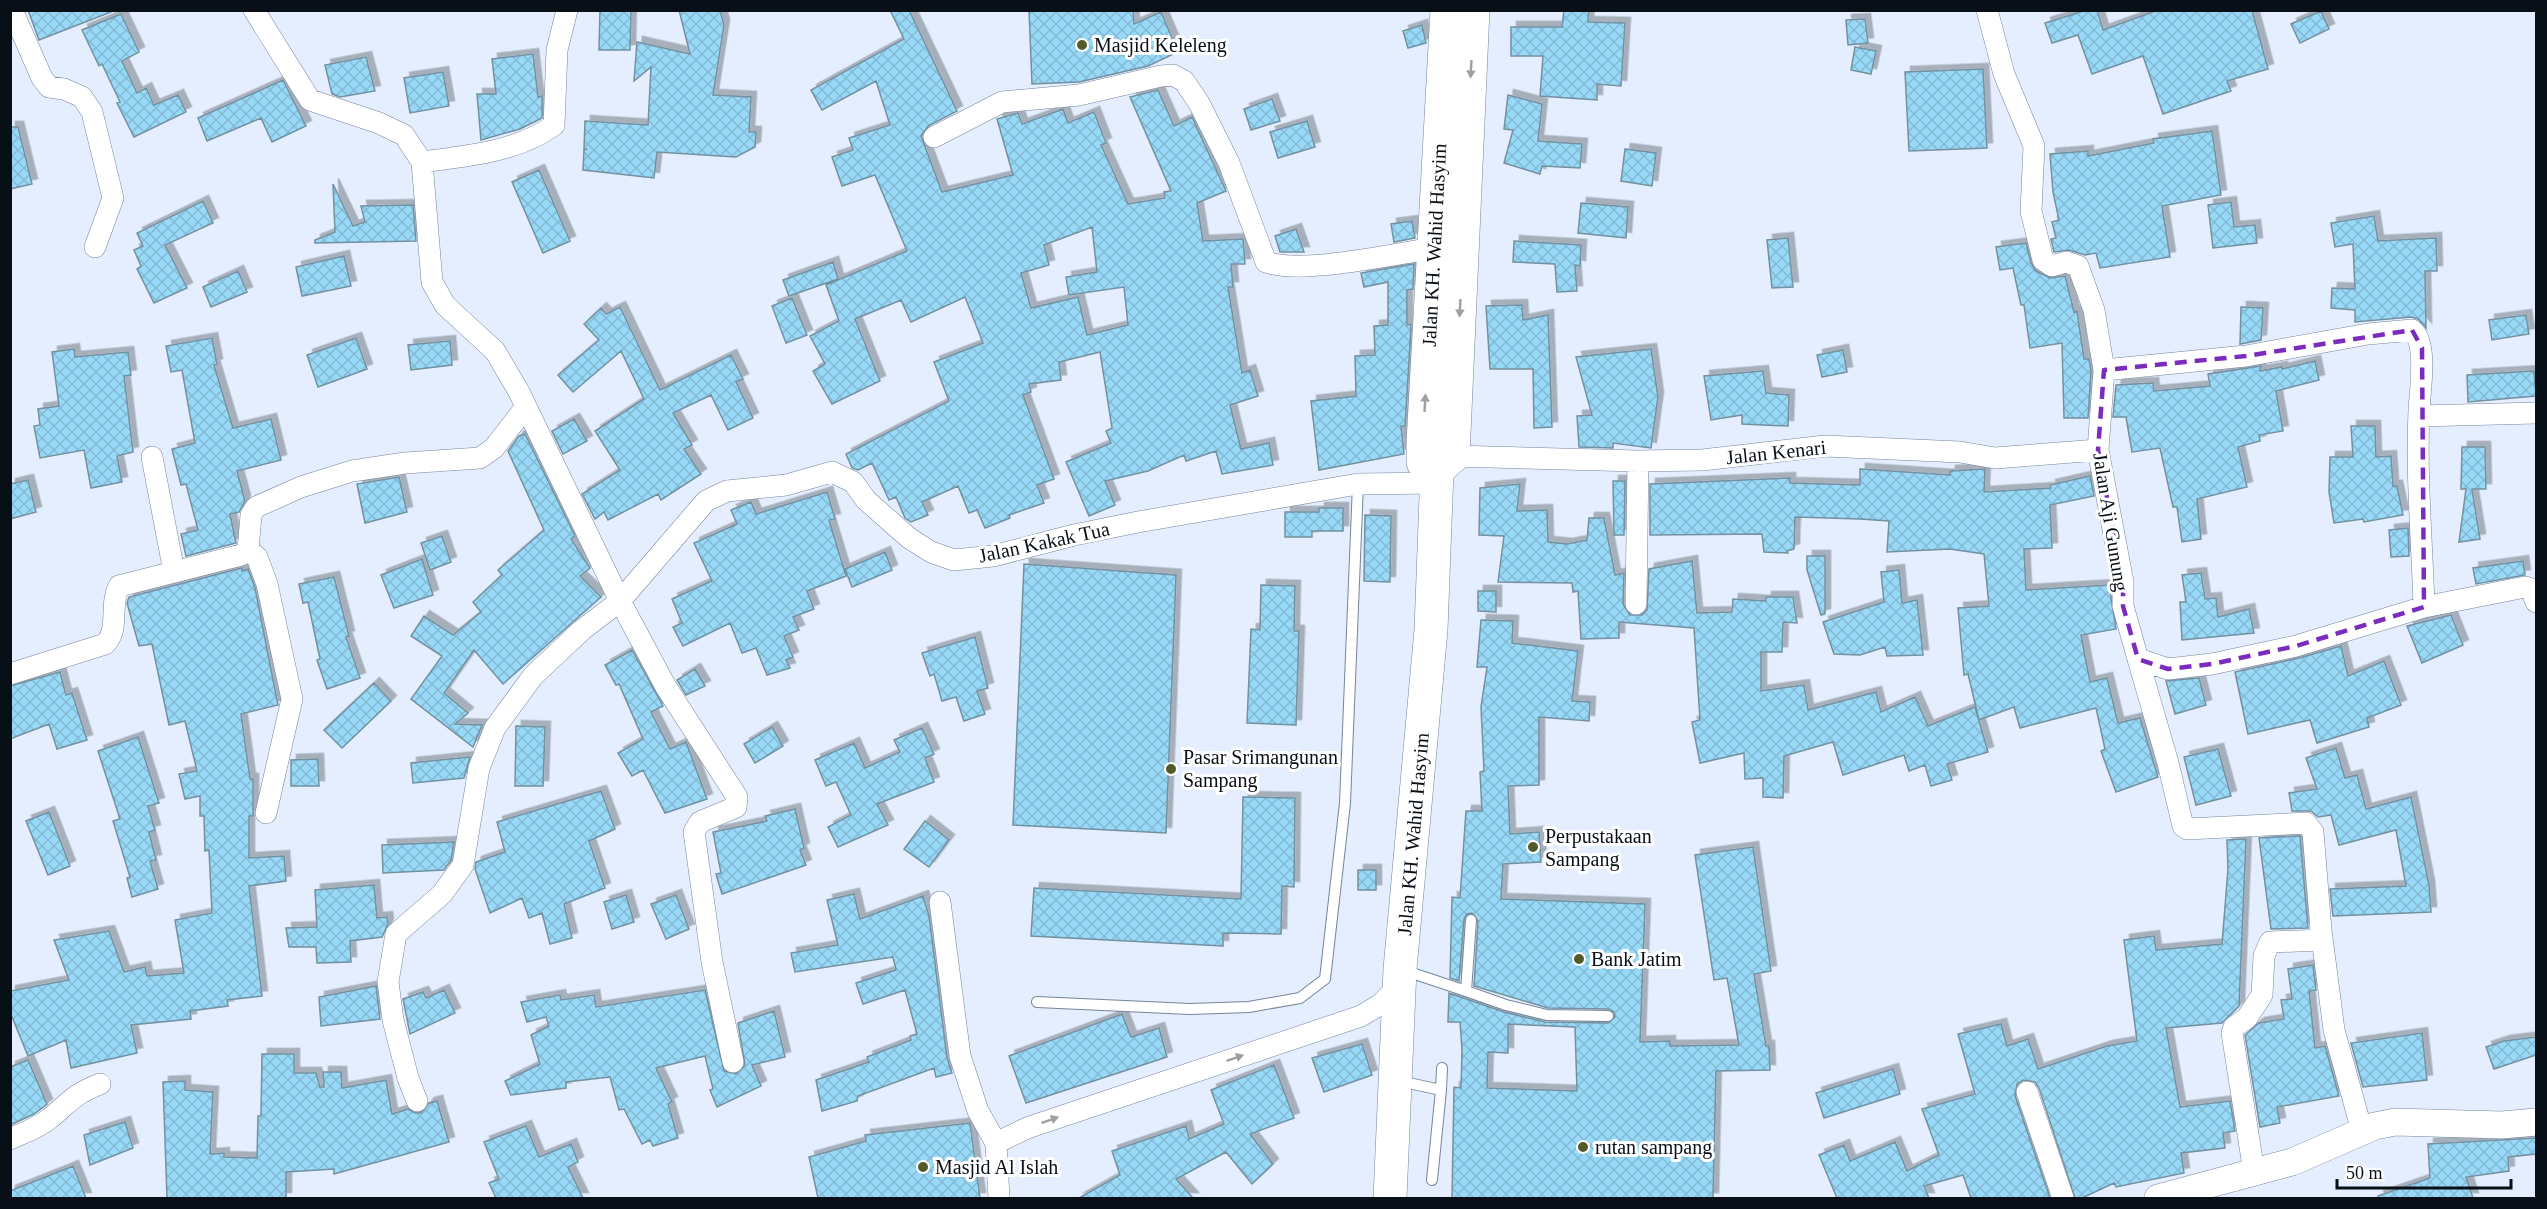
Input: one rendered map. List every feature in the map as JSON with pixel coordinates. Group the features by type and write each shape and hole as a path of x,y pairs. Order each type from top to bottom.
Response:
{"highway":[{"name":"Jalan KH. Wahid Hasyim","path":"1390,1198 1400,977 1431,630 1442,470 1449,249 1447,10"},
{"name":"Jalan KH. Wahid Hasyim","path":"1449,249 1473,10"}],"street":[{"path":"12,10 42,78 49,87 64,89 82,97 92,112 113,198 94,247"},
{"path":"254,10 310,100 379,123 404,135 422,162 432,282 445,305 495,351 620,601 666,687 737,797 736,807 700,822 693,832 712,962 734,1062"},
{"path":"422,162 480,154 540,136 554,126 557,50 567,10"},
{"name":"Jalan Aji Gunung","path":"1987,10 2004,74 2034,146 2031,211 2043,260 2052,266 2066,262 2078,266 2094,310 2104,370 2098,450 2123,582 2123,606 2168,763 2183,826 2187,829 2306,823 2313,832 2316,844 2322,940"},
{"path":"934,137 1002,102 1079,95 1173,75 1184,81 1199,103 1224,153 1266,262 1281,268 1306,267 1449,249"},
{"path":"2104,370 2246,356 2368,334 2412,330 2421,348 2419,416 2424,607"},
{"path":"10,674 105,645 113,632 114,595 118,586 241,555 248,550 251,515 256,507 301,487 352,471 405,463 480,458 494,448 525,408"},
{"path":"2419,416 2536,413"},
{"name":"Jalan Kenari","path":"1442,470 1702,460 1825,446 1960,452 1995,458 2098,450"},
{"path":"152,457 174,572"},
{"path":"1636,604 1638,461"},
{"name":"Jalan Kakak Tua","path":"417,1101 408,1078 392,1011 388,982 396,934 442,894 463,865 479,768 495,728 533,676 582,630 620,601 706,501 727,491 786,485 832,472 853,482 866,500 909,538 931,552 954,561 993,556 1074,535 1138,522 1442,470"},
{"path":"248,550 257,557 267,584 292,699 266,813"},
{"path":"2138,659 2168,669 2212,664 2296,646 2424,607 2525,587 2531,589 2536,602"},
{"path":"940,902 960,1056 978,1111 996,1143 999,1198"},
{"path":"2254,1172 2232,1033 2234,1027 2252,1012 2262,995 2264,956 2270,942 2322,940 2334,1030 2362,1131"},
{"path":"996,1143 1027,1128 1361,1016 1381,1004 1400,977"},
{"path":"1361,1016 1381,1026 1390,1036 1397,1066"},
{"path":"10,1139 48,1120 64,1103 100,1084"},
{"path":"2027,1092 2063,1198"},
{"path":"2158,1198 2207,1187 2292,1162 2362,1131 2395,1122 2502,1125 2536,1122"}],"lane":[{"path":"1037,1002 1190,1009 1249,1007 1300,998 1325,979 1345,803 1358,484"},
{"path":"1466,991 1471,920"},
{"path":"1400,977 1466,991 1547,1016 1608,1016"},
{"path":"1397,1066 1441,1090"},
{"path":"1432,1180 1442,1068"}],"highlighted area":[{"path":"2412,330 2422,348 2424,607 2296,646 2212,664 2168,669 2138,659 2123,606 2123,582 2098,450 2104,370 2246,356"}],"building":[{"path":"28,10 111,10 111,12 39,40"},
{"path":"600,10 631,10 630,50 599,50"},
{"path":"679,10 720,10 724,25 713,95 751,97 749,132 756,132 755,147 736,157 657,152 654,178 583,170 584,150 587,149 584,149 585,121 648,125 651,67 634,81 637,42 690,54"},
{"path":"890,10 909,10 957,111 928,126 921,136 942,192 1013,175 997,119 1018,113 1022,124 1063,109 1068,123 1094,112 1106,143 1101,145 1128,204 1165,198 1164,192 1171,191 1130,97 1158,90 1174,126 1192,117 1226,191 1197,203 1203,241 1243,239 1245,264 1231,264 1233,287 1228,287 1242,373 1250,370 1258,396 1230,405 1241,449 1269,443 1273,465 1222,474 1216,451 1186,461 1184,455 1148,471 1105,481 1115,505 1089,516 1066,462 1111,443 1106,431 1112,428 1100,352 1059,362 1061,380 1029,384 1031,392 1023,395 1054,479 1037,485 1044,503 1009,515 1010,518 985,528 977,510 969,513 958,486 922,502 928,515 911,522 905,518 896,497 889,500 872,463 858,470 852,468 846,454 949,401 934,362 983,343 965,297 911,322 901,300 855,319 880,381 832,404 813,371 825,364 810,336 839,321 826,285 907,251 875,175 842,186 832,157 853,150 849,138 890,125 876,81 822,110 811,90 904,39","holes":["1092,227 1097,272 1066,277 1069,295 1124,287 1128,325 1087,335 1078,297 1031,308 1021,273 1049,265 1044,245"]},
{"name":"Masjid Keleleng","path":"1029,10 1133,10 1134,24 1161,12 1178,52 1148,66 1079,82 1032,84"},
{"path":"1564,10 1589,10 1588,22 1625,23 1621,86 1597,84 1597,100 1540,96 1543,56 1511,56 1511,27 1562,27"},
{"path":"2087,10 2097,10 2103,30 2158,10 2252,10 2268,69 2227,81 2231,91 2163,114 2143,56 2092,74 2078,35 2052,43 2045,23"},
{"path":"2321,11 2329,29 2300,43 2291,24"},
{"path":"121,14 139,52 122,61 137,93 146,88 154,105 178,95 186,112 134,137 117,103 120,102 102,64 99,66 82,30"},
{"path":"1865,19 1868,43 1848,45 1846,20"},
{"path":"1422,25 1426,43 1408,48 1403,31"},
{"path":"1855,47 1876,51 1871,74 1851,70"},
{"path":"533,54 538,97 542,96 542,118 520,129 481,140 477,94 496,94 492,59"},
{"path":"366,57 375,91 340,97 332,94 325,65"},
{"path":"1983,69 1987,148 1909,151 1905,72"},
{"path":"443,72 449,106 410,113 404,78"},
{"path":"283,80 306,126 272,142 261,118 207,141 198,118"},
{"path":"1508,95 1542,104 1538,141 1582,144 1580,168 1542,166 1540,174 1504,163 1513,130 1504,129"},
{"path":"1272,99 1280,121 1251,130 1244,109"},
{"path":"1307,121 1315,147 1278,158 1270,132"},
{"path":"10,127 18,127 32,184 10,189"},
{"path":"2212,131 2221,195 2162,206 2170,257 2100,268 2096,253 2085,255 2069,250 2054,252 2051,239 2056,238 2052,222 2059,220 2053,192 2050,154 2088,151 2088,156 2154,143 2153,139"},
{"path":"1625,149 1656,153 1652,186 1621,181"},
{"path":"539,170 570,241 543,253 512,182"},
{"path":"333,184 353,226 365,222 361,206 413,205 416,241 315,243 315,240 335,232"},
{"path":"203,201 213,223 165,245 187,288 154,303 137,269 141,266 134,250 143,246 137,233"},
{"path":"2231,202 2234,227 2255,225 2257,243 2213,248 2208,205"},
{"path":"1581,203 1628,207 1626,238 1578,233"},
{"path":"2374,216 2378,241 2436,238 2437,271 2425,271 2426,328 2418,319 2411,317 2355,322 2355,310 2331,308 2332,288 2355,289 2353,244 2335,247 2331,223"},
{"path":"1412,221 1415,238 1394,242 1391,224"},
{"path":"1296,229 1304,252 1280,252 1275,236"},
{"path":"1788,238 1793,287 1772,288 1767,240"},
{"path":"1514,241 1581,245 1580,266 1575,265 1577,291 1557,292 1555,264 1513,262"},
{"path":"2026,243 2031,263 2036,271 2050,278 2065,276 2074,312 2077,311 2084,359 2089,359 2091,371 2088,418 2064,418 2062,343 2030,348 2024,305 2021,305 2013,268 2000,270 1996,247"},
{"path":"344,256 351,286 302,296 296,267"},
{"path":"833,262 838,279 789,296 783,280"},
{"path":"1414,264 1413,289 1407,290 1407,325 1410,324 1411,328 1405,426 1401,426 1404,454 1319,470 1311,401 1356,396 1355,356 1375,355 1374,326 1388,325 1388,282 1364,287 1361,273"},
{"path":"238,271 247,292 211,307 203,287"},
{"path":"792,298 807,335 786,343 772,306"},
{"path":"1522,305 1523,320 1548,315 1552,427 1534,428 1533,369 1490,369 1486,306"},
{"path":"620,307 660,390 731,355 743,379 736,382 753,418 728,430 711,395 673,413 692,445 684,449 701,474 661,500 658,494 608,520 604,512 595,519 582,494 620,470 595,431 644,399 621,351 573,392 558,375 599,340 584,324 601,308 606,314"},
{"path":"2241,307 2263,308 2261,340 2240,344"},
{"path":"2526,315 2529,334 2492,340 2489,320"},
{"path":"212,338 217,364 214,365 233,428 271,419 281,460 237,471 245,501 239,512 230,514 236,543 186,556 181,534 198,530 186,484 181,485 172,449 195,443 182,370 171,372 166,346"},
{"path":"356,338 367,369 318,387 307,355"},
{"path":"450,341 452,365 411,370 408,345"},
{"path":"74,349 75,357 128,352 131,375 124,376 133,452 117,456 122,482 91,488 84,450 40,458 34,426 40,425 38,409 59,406 52,352"},
{"path":"1651,349 1658,397 1651,448 1613,443 1613,448 1579,447 1577,416 1592,415 1576,357"},
{"path":"1843,350 1847,372 1822,377 1817,355"},
{"path":"2315,361 2319,380 2276,391 2283,431 2259,435 2260,441 2238,447 2247,487 2197,499 2201,539 2182,542 2177,507 2173,507 2160,448 2132,452 2126,417 2113,417 2116,385 2153,383 2154,391 2210,386 2208,374 2261,366 2260,371 2282,367 2282,369"},
{"path":"1763,371 1766,393 1789,395 1788,426 1742,424 1742,415 1711,420 1704,376"},
{"path":"2534,371 2536,396 2468,402 2467,375"},
{"path":"574,419 587,441 563,454 552,431"},
{"path":"2351,426 2375,426 2376,457 2391,456 2393,486 2397,486 2403,515 2364,522 2363,519 2334,523 2329,492 2330,457 2353,457"},
{"path":"525,434 575,536 571,539 590,568 580,576 601,597 503,684 474,650 444,693 468,713 455,724 482,725 473,747 411,699 442,656 411,636 424,616 453,635 481,612 473,602 502,575 498,570 544,530 508,451 519,436"},
{"path":"2462,447 2485,447 2486,489 2472,489 2480,539 2459,542 2466,489 2461,489"},
{"path":"1860,469 1950,475 1950,471 1985,469 1984,492 2051,488 2050,485 2090,476 2094,496 2050,505 2052,548 2024,549 2026,590 2109,585 2116,629 2081,635 2090,682 2107,678 2118,723 2140,718 2158,777 2116,792 2101,751 2105,749 2096,708 2020,728 2014,707 1979,720 1968,674 1964,675 1958,608 1989,606 1984,554 1950,549 1887,552 1889,521 1860,519 1795,517 1794,549 1787,551 1788,553 1764,552 1762,534 1650,535 1650,484 1790,478 1790,483 1860,485"},
{"path":"399,477 407,512 365,523 357,484"},
{"path":"28,480 36,512 10,519 10,484"},
{"path":"1613,481 1625,481 1624,535 1614,535"},
{"path":"1520,484 1517,511 1547,510 1548,542 1567,544 1587,540 1589,518 1604,518 1615,575 1624,573 1623,604 1630,615 1642,615 1647,610 1649,569 1692,561 1697,613 1732,612 1733,599 1766,601 1766,597 1793,597 1797,623 1783,622 1782,652 1761,652 1761,691 1804,685 1808,710 1876,692 1881,712 1915,697 1928,726 1975,707 1988,752 1947,764 1952,780 1931,786 1925,765 1909,771 1904,755 1843,775 1833,742 1784,756 1783,798 1763,797 1763,778 1745,779 1744,753 1700,763 1692,722 1700,720 1694,628 1619,622 1619,638 1581,639 1578,591 1573,592 1572,583 1498,582 1504,536 1479,535 1480,488"},
{"path":"827,492 835,519 829,520 846,576 807,591 814,609 793,617 799,630 784,636 793,657 786,660 790,668 767,675 756,648 742,653 730,623 683,646 673,627 682,623 672,599 712,581 694,543 737,524 731,510 751,502 756,514"},
{"path":"1319,508 1343,508 1343,531 1312,531 1312,537 1285,537 1285,512 1319,512"},
{"path":"1365,515 1391,516 1390,582 1364,581"},
{"path":"2408,528 2409,556 2391,557 2389,530"},
{"path":"442,536 451,562 430,570 421,543"},
{"path":"885,552 892,570 852,587 845,569"},
{"path":"1807,556 1825,556 1825,614 1821,615 1807,570"},
{"path":"422,559 433,595 394,608 381,575"},
{"path":"2523,561 2525,575 2476,584 2473,568"},
{"path":"1024,564 1176,575 1166,833 1013,825"},
{"path":"242,568 242,571 248,569 255,588 278,705 241,714 250,779 253,779 253,816 249,816 249,858 284,856 286,881 249,886 262,996 227,1000 228,1006 190,1011 191,1019 131,1025 137,1053 71,1068 66,1040 28,1056 10,1012 10,991 69,980 54,940 109,931 124,972 145,967 147,976 184,973 175,920 212,913 209,850 205,851 204,816 200,816 200,796 185,799 179,774 197,771 185,721 169,725 152,644 139,646 127,603 129,597"},
{"path":"1899,570 1902,603 1917,600 1923,655 1887,656 1885,647 1860,655 1834,654 1823,622 1884,602 1881,572"},
{"path":"2201,573 2205,599 2216,598 2218,617 2249,609 2254,633 2182,640 2180,602 2186,602 2182,575"},
{"path":"334,577 349,636 346,637 360,678 327,689 317,660 320,659 308,602 303,603 299,584"},
{"path":"1261,585 1295,586 1294,631 1299,631 1296,725 1247,723 1251,629 1260,630"},
{"path":"1478,591 1496,591 1496,612 1478,611"},
{"path":"2451,615 2463,645 2422,663 2407,626"},
{"path":"1481,620 1513,621 1512,643 1578,651 1572,701 1590,702 1589,721 1539,717 1539,785 1508,786 1510,834 1539,832 1541,862 1503,864 1501,899 1645,904 1640,1042 1670,1041 1670,1046 1739,1045 1727,978 1714,980 1695,855 1753,847 1771,971 1754,974 1766,1046 1769,1046 1770,1070 1716,1071 1713,1198 1452,1198 1454,1087 1461,1088 1462,1050 1460,1022 1448,1022 1449,993 1504,1012 1545,1022 1608,1023 1615,1017 1614,1012 1609,1009 1548,1008 1474,986 1478,921 1472,913 1467,914 1464,919 1459,981 1450,978 1452,897 1460,898 1466,811 1482,811 1480,772 1484,771 1481,707 1487,667 1477,667","holes":["1508,1024 1575,1027 1577,1091 1487,1088 1488,1052 1508,1053"]},
{"path":"975,637 988,688 977,691 985,714 964,721 956,697 942,701 934,674 930,676 922,653"},
{"path":"2341,646 2348,676 2384,661 2401,705 2367,718 2369,727 2317,743 2310,720 2248,734 2235,672"},
{"path":"632,650 663,706 651,712 670,749 686,742 707,799 665,813 643,770 632,776 618,753 643,739 619,684 616,685 605,665"},
{"path":"695,669 705,686 686,695 677,680"},
{"path":"60,672 66,695 72,693 87,740 57,749 49,724 10,739 10,686"},
{"path":"2199,678 2206,705 2175,714 2166,681"},
{"path":"374,683 391,701 342,748 324,730"},
{"path":"516,726 545,727 543,786 515,786"},
{"path":"772,727 783,746 755,763 744,744"},
{"path":"922,728 934,754 925,758 934,782 877,804 888,825 838,847 828,827 851,815 836,782 826,786 815,760 854,743 865,768 900,752 894,740"},
{"path":"138,737 159,803 148,806 155,830 149,832 156,860 150,861 158,889 132,897 127,878 130,877 113,821 120,819 98,751"},
{"path":"2336,748 2345,778 2357,775 2366,809 2411,797 2429,885 2431,912 2333,916 2330,889 2406,886 2396,830 2339,845 2331,815 2318,817 2311,811 2292,811 2289,793 2317,789 2306,758"},
{"path":"2218,749 2231,796 2196,805 2184,757"},
{"path":"470,757 464,778 413,783 411,763"},
{"path":"318,759 319,786 291,786 291,760"},
{"path":"601,791 615,829 589,841 605,888 564,904 572,938 550,944 542,913 529,918 522,898 490,913 475,869 476,862 505,852 497,822"},
{"path":"1243,797 1295,798 1294,887 1282,886 1281,934 1223,933 1223,946 1031,936 1034,888 1241,899"},
{"path":"795,809 804,848 800,850 806,865 722,894 716,874 721,873 713,832 767,821 765,816"},
{"path":"49,812 70,866 48,875 26,821"},
{"path":"925,821 949,840 929,867 904,849"},
{"path":"2300,836 2308,928 2271,929 2259,838"},
{"path":"2246,839 2239,1006 2222,1023 2166,1028 2180,1107 2230,1101 2235,1131 2223,1133 2225,1148 2181,1153 2184,1173 2116,1187 2114,1183 2082,1198 2075,1198 2039,1088 2035,1082 2023,1080 2017,1084 2015,1096 2050,1198 1971,1198 1963,1175 1924,1186 1929,1198 1837,1198 1819,1155 1844,1145 1850,1161 1895,1142 1907,1171 1939,1155 1922,1109 1975,1094 1958,1034 2001,1024 2007,1046 2028,1039 2038,1069 2107,1046 2137,1041 2124,940 2154,936 2156,950 2222,944 2228,869 2227,840"},
{"path":"454,842 451,860 444,870 383,873 382,845"},
{"path":"1358,870 1376,870 1376,890 1358,890"},
{"path":"374,885 377,918 387,917 388,924 382,937 350,941 351,962 317,963 316,947 289,947 286,928 317,927 315,890"},
{"path":"854,894 860,919 923,896 929,916 947,1058 952,1073 936,1077 934,1068 858,1096 857,1101 822,1111 816,1080 869,1062 867,1057 911,1040 910,1036 917,1034 905,990 863,1004 856,983 896,970 893,957 795,972 791,953 838,945 827,900"},
{"path":"626,895 634,922 612,929 604,902"},
{"path":"676,895 689,929 666,939 651,904"},
{"path":"2313,965 2316,990 2309,991 2315,1048 2325,1046 2339,1096 2277,1107 2280,1123 2260,1127 2245,1035 2259,1023 2284,1019 2281,1000 2292,999 2288,969"},
{"path":"376,986 380,1019 321,1026 319,997"},
{"path":"444,990 455,1013 410,1034 403,999 423,992 426,998"},
{"path":"705,990 724,1071 736,1074 745,1065 738,1023 774,1011 785,1057 752,1065 761,1086 717,1107 710,1090 713,1089 705,1056 656,1068 672,1102 668,1104 678,1138 653,1146 650,1140 642,1144 624,1109 619,1110 610,1077 566,1082 566,1088 511,1095 505,1081 540,1064 531,1035 549,1026 546,1017 527,1022 521,1002 560,995 561,1000 594,995 596,1007"},
{"path":"1122,1014 1131,1037 1159,1028 1167,1057 1026,1103 1009,1056"},
{"path":"2422,1033 2427,1080 2363,1087 2351,1043"},
{"path":"2536,1037 2536,1055 2494,1069 2486,1047 2504,1041"},
{"path":"1362,1044 1372,1075 1324,1092 1312,1058"},
{"path":"262,1054 294,1054 294,1073 316,1073 320,1087 324,1087 323,1072 341,1072 342,1088 386,1080 392,1114 408,1109 421,1113 429,1103 437,1101 449,1142 334,1174 334,1169 286,1172 286,1198 167,1198 163,1082 185,1081 185,1090 213,1092 210,1154 224,1153 224,1157 257,1158 258,1116 261,1116"},
{"path":"28,1060 47,1104 34,1114 10,1125 10,1067"},
{"path":"1274,1065 1294,1118 1250,1134 1273,1164 1252,1184 1226,1152 1176,1179 1193,1198 1079,1198 1120,1175 1112,1151 1186,1126 1189,1139 1224,1124 1211,1090"},
{"path":"1893,1069 1900,1094 1824,1118 1816,1093"},
{"path":"125,1122 133,1148 90,1165 84,1135"},
{"name":"Masjid Al Islah","path":"970,1123 980,1198 818,1198 809,1157 866,1141 865,1135"},
{"path":"526,1126 539,1157 571,1144 578,1162 568,1167 583,1198 496,1198 489,1183 499,1179 484,1142"},
{"path":"2536,1138 2536,1154 2508,1157 2509,1171 2466,1177 2473,1198 2379,1198 2378,1196 2430,1178 2428,1144"},
{"path":"73,1166 86,1198 10,1198 10,1191"}],"place":[{"name":"Masjid Keleleng","path":"1082,45"},
{"name":"Pasar Srimangunan Sampang","path":"1171,769"},
{"name":"Perpustakaan Sampang","path":"1533,847"},
{"name":"Bank Jatim","path":"1579,959"},
{"name":"rutan sampang","path":"1583,1147"},
{"name":"Masjid Al Islah","path":"923,1167"}]}
